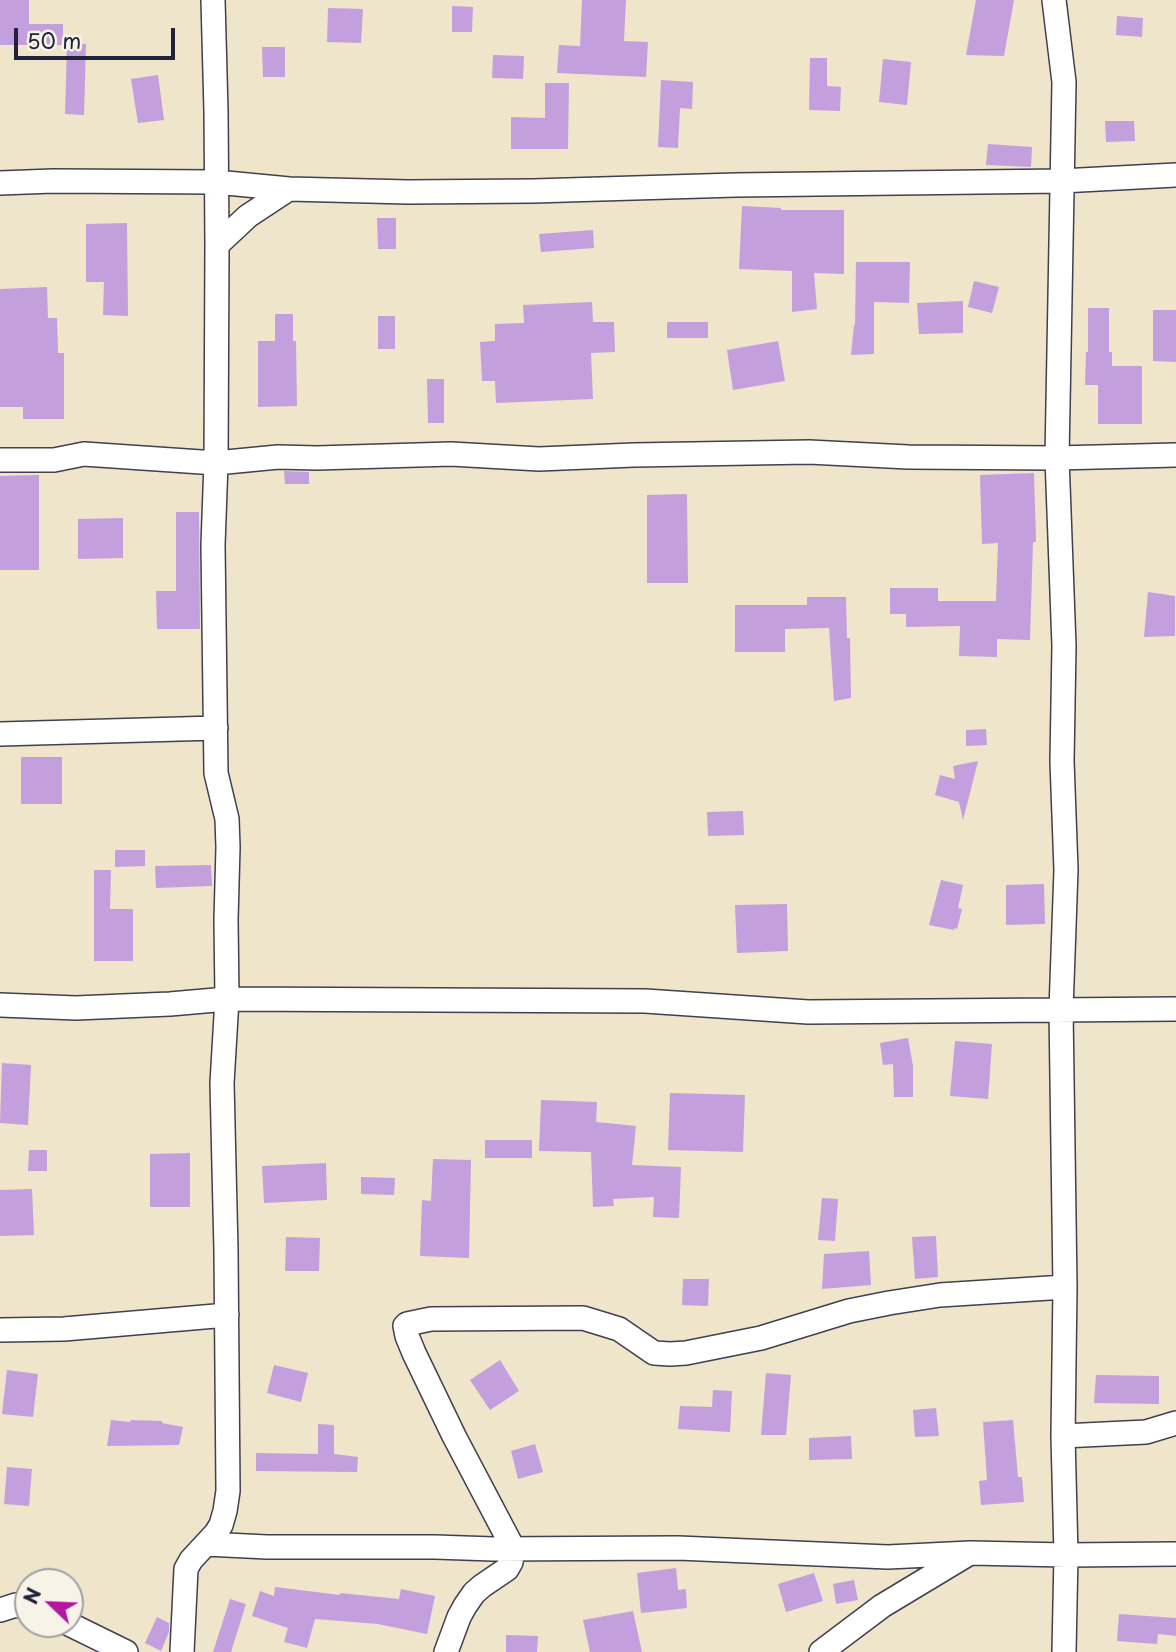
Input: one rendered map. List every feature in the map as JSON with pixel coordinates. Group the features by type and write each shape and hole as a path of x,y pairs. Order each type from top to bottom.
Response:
{"street":[{"path":"182,1652 186,1569 221,1525 228,1491 222,1083 228,999 227,819 216,774 214,545 217,244 213,0"},
{"path":"1054,0 1064,82 1056,458 1064,646 1062,761 1066,870 1061,1010 1065,1287 1064,1652"},
{"path":"0,183 216,183 289,189 533,191 736,185 1061,181 1176,175"},
{"path":"217,244 248,216 289,189"},
{"path":"0,460 54,460 84,454 216,463 278,457 451,454 539,459 809,452 908,457 1056,458 1176,455"},
{"path":"0,734 216,728"},
{"path":"0,1005 76,1008 228,999 645,1001 808,1012 1176,1009"},
{"path":"446,1652 458,1617 465,1606 474,1593 507,1569 513,1548 414,1353 407,1336 407,1324 431,1319 583,1318 619,1329 654,1353 670,1354 761,1338 849,1311 889,1303 940,1295 1065,1287"},
{"path":"0,1330 64,1329 227,1315"},
{"path":"1063,1436 1146,1432 1176,1423"},
{"path":"206,1545 678,1548 888,1557 970,1553 1176,1554"},
{"path":"821,1652 882,1606 970,1553"},
{"path":"84,1631 126,1652"}],"building":[{"path":"0,0 29,0 29,24 63,24 63,45 0,45"},
{"path":"582,0 626,0 624,41 648,42 646,77 557,73 559,45 580,46"},
{"path":"976,0 1014,0 1004,56 966,55"},
{"path":"452,6 473,7 472,32 452,32"},
{"path":"328,8 363,9 361,43 327,42"},
{"path":"1117,16 1143,18 1142,37 1116,35"},
{"path":"67,43 86,44 84,115 65,114"},
{"path":"262,47 285,47 285,77 263,77"},
{"path":"493,55 524,56 523,79 492,78"},
{"path":"810,58 827,58 827,86 841,87 840,111 809,110"},
{"path":"883,59 911,62 907,105 879,102"},
{"path":"158,75 164,120 138,123 131,79"},
{"path":"661,80 693,82 692,109 680,108 678,148 658,147"},
{"path":"545,83 569,83 568,149 511,149 511,117 545,118"},
{"path":"1105,121 1134,121 1135,141 1106,142"},
{"path":"988,144 1032,147 1031,167 986,165"},
{"path":"742,206 781,210 844,210 844,274 814,273 817,309 792,312 792,271 739,269"},
{"path":"377,218 396,218 396,249 378,249"},
{"path":"127,223 128,316 103,315 104,282 86,282 86,224"},
{"path":"593,230 594,248 541,252 539,234"},
{"path":"856,262 910,262 909,303 874,302 874,354 851,355 855,325"},
{"path":"974,281 999,287 992,313 968,307"},
{"path":"47,287 48,318 57,318 58,353 64,353 64,419 23,419 23,407 0,407 0,289"},
{"path":"963,301 963,333 919,334 917,303"},
{"path":"592,302 593,322 614,322 615,352 591,353 593,399 496,403 495,381 482,381 480,342 495,341 495,324 524,323 523,305"},
{"path":"1088,308 1109,308 1109,352 1112,352 1112,366 1142,366 1142,424 1098,424 1098,385 1085,385"},
{"path":"1153,310 1176,310 1176,362 1153,361"},
{"path":"275,314 293,314 297,406 258,407 258,341 275,341"},
{"path":"378,316 395,316 395,349 378,349"},
{"path":"667,322 708,322 708,338 667,338"},
{"path":"778,341 785,381 733,390 727,350"},
{"path":"427,379 444,379 444,423 428,423"},
{"path":"284,471 309,472 309,484 285,484"},
{"path":"1034,473 1036,542 1033,542 1030,640 997,639 997,657 959,656 960,626 906,627 906,614 890,614 890,588 938,588 938,601 996,601 998,543 982,544 980,475"},
{"path":"39,475 39,570 0,570 0,476"},
{"path":"687,494 688,583 647,583 647,495"},
{"path":"176,512 199,512 200,629 157,629 156,591 176,591"},
{"path":"123,518 123,558 78,559 78,519"},
{"path":"1148,592 1175,596 1175,636 1144,637"},
{"path":"807,597 846,597 851,698 834,701 829,628 785,629 785,652 735,652 735,605 807,605"},
{"path":"986,729 987,745 966,746 966,730"},
{"path":"21,757 62,757 62,804 21,804"},
{"path":"978,761 963,820 959,802 935,795 940,775 955,779 953,766"},
{"path":"743,811 744,835 708,836 707,812"},
{"path":"115,850 145,850 145,866 115,867"},
{"path":"211,865 212,886 156,888 155,866"},
{"path":"94,870 111,870 110,909 133,909 133,961 94,961"},
{"path":"941,880 963,885 958,908 962,909 957,929 954,930 929,925"},
{"path":"1044,884 1045,924 1006,925 1006,885"},
{"path":"787,904 788,951 737,953 735,905"},
{"path":"908,1038 913,1066 913,1097 894,1097 893,1064 883,1065 880,1043"},
{"path":"955,1041 992,1044 988,1099 950,1096"},
{"path":"2,1063 31,1065 28,1125 0,1123"},
{"path":"670,1093 745,1095 743,1152 668,1150"},
{"path":"541,1100 597,1102 596,1122 636,1126 632,1165 681,1167 679,1218 653,1217 654,1197 613,1199 614,1206 593,1207 591,1152 539,1151"},
{"path":"485,1140 532,1140 532,1158 485,1158"},
{"path":"29,1150 47,1150 47,1171 28,1171"},
{"path":"190,1153 190,1207 150,1207 150,1154"},
{"path":"433,1159 471,1160 469,1258 420,1256 422,1200 431,1201"},
{"path":"326,1163 327,1200 264,1203 262,1166"},
{"path":"361,1177 395,1178 394,1195 361,1194"},
{"path":"32,1189 34,1235 0,1236 0,1190"},
{"path":"822,1198 838,1199 835,1241 818,1240"},
{"path":"936,1236 938,1277 915,1279 912,1237"},
{"path":"286,1237 320,1238 319,1271 285,1271"},
{"path":"869,1251 871,1285 822,1289 824,1254"},
{"path":"683,1279 709,1279 708,1306 682,1305"},
{"path":"500,1360 519,1391 490,1410 470,1380"},
{"path":"274,1365 308,1373 301,1402 267,1393"},
{"path":"7,1370 38,1374 33,1417 2,1414"},
{"path":"766,1373 791,1375 786,1435 761,1435"},
{"path":"1096,1375 1159,1376 1159,1404 1094,1403"},
{"path":"713,1390 732,1391 730,1432 678,1429 680,1406 712,1407"},
{"path":"936,1408 939,1436 915,1437 913,1410"},
{"path":"111,1420 162,1421 183,1427 179,1445 107,1446"},
{"path":"1013,1420 1018,1477 1022,1477 1024,1502 981,1505 979,1481 987,1480 983,1422"},
{"path":"318,1424 334,1425 334,1454 358,1457 357,1472 256,1471 256,1453 318,1454"},
{"path":"851,1436 852,1459 809,1460 809,1438"},
{"path":"535,1444 543,1472 518,1479 511,1451"},
{"path":"7,1467 32,1469 29,1506 4,1504"},
{"path":"676,1568 678,1590 686,1589 687,1608 641,1613 637,1573"},
{"path":"814,1573 823,1601 786,1612 778,1584"},
{"path":"854,1580 858,1600 836,1604 833,1584"},
{"path":"275,1587 399,1599 401,1589 435,1596 427,1634 378,1624 315,1619 307,1648 284,1642 288,1628 252,1616 260,1591 274,1596"},
{"path":"230,1599 246,1604 231,1652 213,1652"},
{"path":"633,1611 642,1652 590,1652 583,1620"},
{"path":"1119,1614 1176,1618 1176,1636 1158,1634 1157,1644 1117,1641"},
{"path":"157,1617 169,1623 169,1632 161,1651 145,1643"},
{"path":"506,1635 538,1636 537,1652 506,1652"}]}
